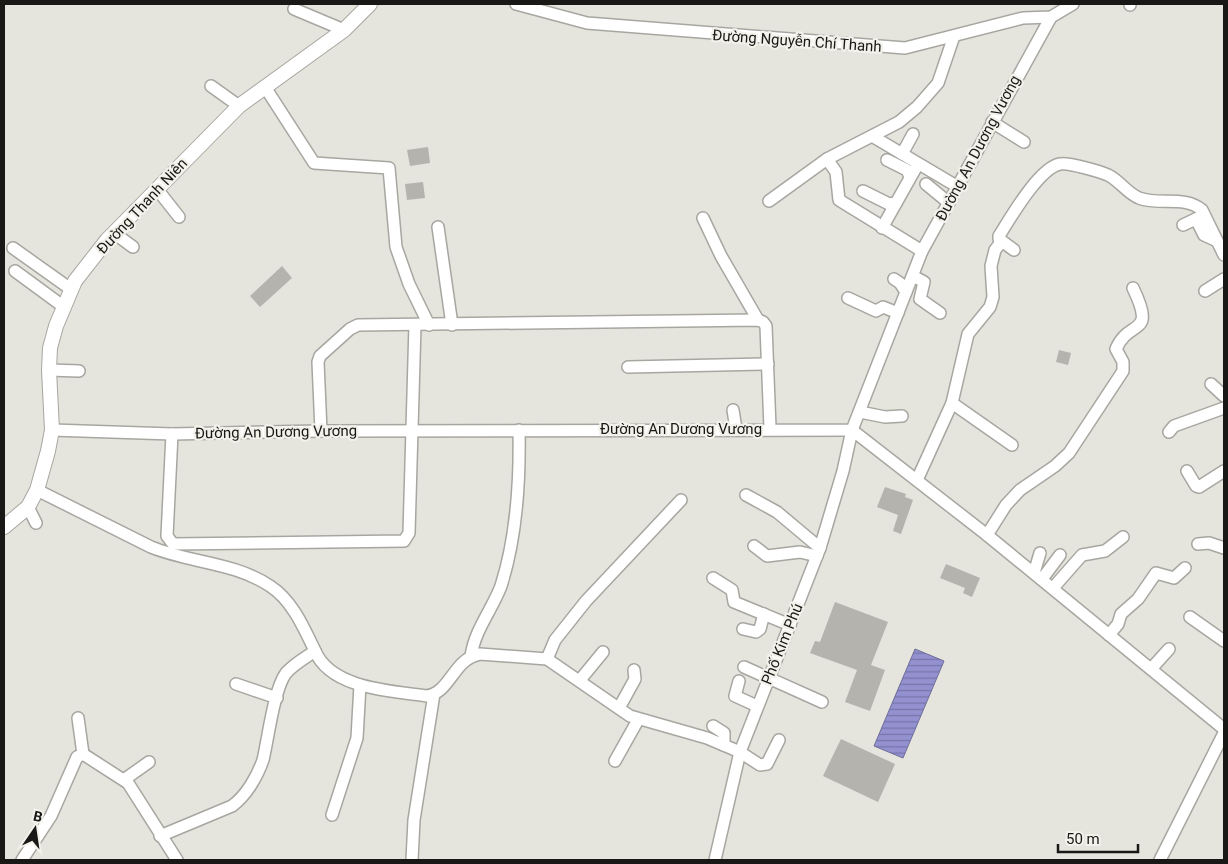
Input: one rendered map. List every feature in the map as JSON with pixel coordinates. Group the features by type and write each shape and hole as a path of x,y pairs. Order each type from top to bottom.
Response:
{"main road":[{"name":"Đường Thanh Niên","path":"4,527 28,506 37,490 52,430 49,370 50,348 56,326 76,281 114,233 238,106 344,30 370,4"}],"street":[{"name":"Đường Nguyễn Chí Thanh","path":"516,4 587,23 858,46 905,48 1023,18 1051,17 1073,4"},
{"path":"294,9 344,30"},
{"name":"Đường An Dương Vương","path":"52,430 172,434 320,431 414,432 770,428 852,430 922,251 1051,17"},
{"path":"769,201 827,159 899,122 917,108 938,83 954,36"},
{"path":"211,86 238,106"},
{"path":"265,87 314,163 389,168 396,247 409,284 429,325"},
{"path":"992,122 1024,142"},
{"path":"902,154 913,134"},
{"path":"872,136 958,187"},
{"path":"827,159 836,172 839,200 922,251"},
{"path":"888,160 907,170 910,177"},
{"path":"1014,250 1002,241 999,236 1027,193 1054,166 1064,163 1106,174 1129,193 1147,200 1181,201 1196,205 1200,217 1217,241 1224,256"},
{"path":"882,228 918,164"},
{"path":"926,184 949,203"},
{"path":"157,189 179,217"},
{"path":"863,192 889,204 896,203"},
{"path":"1183,225 1200,217"},
{"path":"703,218 720,256 758,320"},
{"path":"438,226 452,325"},
{"path":"114,233 133,247"},
{"path":"917,480 952,403 968,334 990,307 993,297 990,266 995,250 1002,241"},
{"path":"13,248 72,290"},
{"path":"15,271 64,307"},
{"path":"913,276 924,282 920,299 940,313"},
{"path":"894,279 900,283 906,292"},
{"path":"1205,291 1224,279"},
{"path":"987,535 1003,510 1020,490 1055,466 1069,453 1123,371 1123,362 1116,349 1119,343 1139,325 1143,317 1143,309 1133,288"},
{"path":"848,298 876,311 883,307 898,313"},
{"path":"320,431 318,362 323,352 350,329 358,325 758,320 766,326 770,428"},
{"path":"172,434 167,536 173,544 401,542 408,536 414,432 415,325"},
{"path":"628,367 768,364"},
{"path":"49,370 79,371"},
{"path":"1211,384 1224,396"},
{"path":"952,403 1012,445"},
{"path":"1169,432 1174,426 1224,408"},
{"path":"733,410 736,429"},
{"path":"860,412 885,417 902,416"},
{"path":"471,656 478,629 495,601 507,560 519,482 519,430"},
{"path":"852,430 1053,588 1224,729"},
{"name":"Phố Kim Phú","path":"715,860 740,752 818,552 843,471 852,430"},
{"path":"1187,471 1196,486 1200,487 1224,471"},
{"path":"37,490 157,550 234,569 266,583 289,605 310,638 315,651 329,669 360,685 427,696 440,691 463,660 471,656 480,654 547,658 638,720 695,734 740,752 760,765 765,766 779,740"},
{"path":"746,495 776,512 818,552"},
{"path":"547,658 555,640 586,601 681,500"},
{"path":"28,506 36,523"},
{"path":"1053,588 1082,555 1105,551 1123,537"},
{"path":"1198,544 1209,542 1224,548"},
{"path":"754,546 767,556 818,552"},
{"path":"1038,576 1040,553"},
{"path":"1038,576 1060,556"},
{"path":"1109,635 1116,628 1121,614 1138,599 1156,573 1174,578 1185,568"},
{"path":"713,578 732,590 734,602 790,625"},
{"path":"743,630 756,632 760,629 764,614"},
{"path":"1190,617 1224,641"},
{"path":"1151,669 1169,649"},
{"path":"160,836 232,806 241,800 260,770 279,685 286,673 315,651"},
{"path":"580,680 603,652"},
{"path":"744,667 822,702"},
{"path":"619,708 635,679 634,670"},
{"path":"739,681 735,696 757,706"},
{"path":"236,684 277,698"},
{"path":"332,815 357,738 360,685"},
{"path":"412,860 415,815 434,694"},
{"path":"78,718 83,754"},
{"path":"615,761 638,720"},
{"path":"713,726 724,733 724,745"},
{"path":"1160,860 1224,733"},
{"path":"83,754 124,779 177,860"},
{"path":"22,860 51,816 77,757 83,754"},
{"path":"124,779 149,762"}],"water":[{"path":"915,649 944,661 903,758 874,746"}],"building":[{"path":"428,147 430,163 410,166 407,150"},
{"path":"423,182 425,198 407,200 405,184"},
{"path":"282,266 292,278 260,307 250,296"},
{"path":"1059,350 1071,353 1068,365 1056,362"},
{"path":"885,487 906,494 905,497 913,500 901,534 893,531 898,515 877,507"},
{"path":"946,564 980,578 972,597 963,593 965,588 940,578"},
{"path":"835,602 888,622 871,665 885,670 870,711 845,702 857,670 810,653 815,641 820,642"},
{"path":"841,739 895,764 878,802 823,776"}]}
